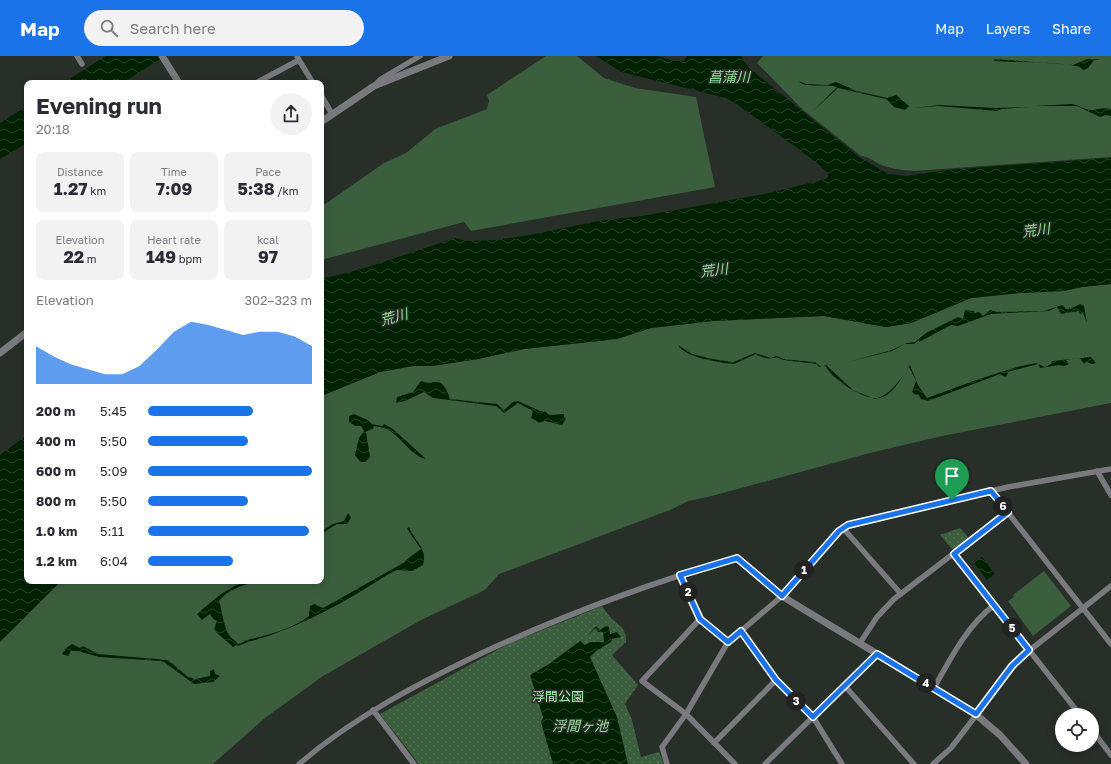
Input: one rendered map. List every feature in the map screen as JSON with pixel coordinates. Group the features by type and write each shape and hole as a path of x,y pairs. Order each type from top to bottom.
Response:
{"street":[{"path":"77,56 82,64"},
{"path":"324,120 374,86 381,79 420,56"},
{"path":"374,86 449,56"},
{"path":"164,58 177,80"},
{"path":"261,80 298,58 311,80"},
{"path":"324,101 332,114"},
{"path":"0,353 24,334"},
{"path":"667,764 662,747 686,714 728,642 782,596 843,528 891,514 991,491 1111,469"},
{"path":"1097,471 1111,495"},
{"path":"991,491 1111,644"},
{"path":"860,643 882,611 901,594 1008,512"},
{"path":"843,528 901,594"},
{"path":"954,554 1075,708"},
{"path":"299,764 316,750 373,710 428,679 561,618 680,575 737,558 782,596 976,714 1004,738 1026,764"},
{"path":"680,575 700,619 728,642"},
{"path":"933,764 951,748 1012,666 1029,650 1111,586"},
{"path":"934,688 965,634 978,619 994,605"},
{"path":"700,619 642,681 686,714 735,764"},
{"path":"741,631 776,680 813,717 842,764"},
{"path":"765,764 877,654"},
{"path":"714,743 776,680"},
{"path":"844,685 914,764"},
{"path":"373,710 412,763"},
{"path":"1099,739 1111,755"}],"green space":[{"path":"546,56 577,56 604,78 635,88 696,97 715,187 471,231 464,222 324,259 324,205 384,163 406,153 435,129 487,109 489,101 487,95"},
{"path":"763,56 1111,56 1111,157 914,171 888,167 861,156 802,109 757,63"},
{"path":"1111,284 1111,403 942,436 870,453 712,496 688,501 670,510 499,574 485,590 421,620 323,676 265,718 213,764 0,764 0,642 58,584 324,584 324,395 380,372 413,366 432,366 478,359 524,349 617,339 651,328 713,321 824,316 886,327 911,323 971,298 1020,293 1064,291 1082,287"},
{"path":"960,528 969,538 953,550 940,535"},
{"path":"1044,571 1071,606 1033,636 1008,601 1014,597 1013,595"},
{"name":"浮間公園","path":"602,606 622,628 625,634 626,642 612,655 638,685 625,704 632,720 641,757 659,752 664,764 419,764 380,714 508,644"}],"water":[{"path":"106,56 165,56 127,80 68,80"},
{"path":"596,56 657,56 674,61 684,61 687,56 741,56 748,67 859,157 888,174 906,176 946,170 1111,158 1111,284 1082,287 1064,291 1020,293 971,298 911,323 886,327 824,316 713,321 651,328 617,339 524,349 478,359 432,366 413,366 380,372 324,395 324,278 365,268 455,238 467,241 495,240 530,235 598,221 642,216 769,193 826,179 828,177 828,173 817,163 738,105 726,98 621,72"},
{"path":"994,59 1042,63 994,61"},
{"path":"1087,59 1100,59 1094,60 1088,68 1084,70 1079,66 1066,64 1073,65"},
{"path":"798,81 806,84 827,85 836,82 857,91 887,98 896,95 909,106 905,110 894,107 886,99 838,88 813,111 837,87 806,85"},
{"path":"1072,104 1089,110 1105,108 1111,109 1111,116 1106,115 1100,117 1077,106 1036,106"},
{"path":"940,105 995,108 1029,107 1002,109 996,111 938,106 914,108"},
{"path":"24,108 24,145 0,159 0,123"},
{"path":"1080,304 1084,306 1087,323 1083,313 1080,314 1079,311 1061,314 1057,307 1049,311 991,314 958,326 951,325 919,342 919,340 914,344 905,344 892,351 848,362 892,350 907,343 915,342 926,333 958,317 963,319 965,310 974,311 975,313 979,312 983,316 990,310 997,312 1044,311 1062,305 1066,309 1069,309 1069,307 1070,309"},
{"path":"678,345 692,354 733,362 755,353 771,358 761,357 756,354 734,364 712,361 687,353"},
{"path":"777,356 783,359 815,362 820,366 824,366 819,367 817,364 783,360 777,357 771,358"},
{"path":"1091,357 1096,363 1092,364 1087,362 1084,364 1080,358"},
{"path":"1077,358 1066,360 1069,364 1064,366 1059,365 1040,368 1038,364 1007,372 1008,374 1005,377 1000,374 928,401 921,399 918,394 916,395 912,392 916,381 909,367 898,384 887,395 883,397 878,398 886,394 895,386 910,365 918,385 927,398 1017,367 1036,363 1045,367 1051,364 1052,361"},
{"path":"825,365 853,390 871,397 860,394 851,389 842,383 834,377"},
{"path":"421,381 441,383 447,391 450,399 497,404 504,410 513,402 518,401 540,411 546,412 549,415 564,414 566,419 562,425 545,421 539,423 531,418 533,411 518,403 504,413 496,406 433,398 424,392 405,401 396,403 397,397 413,392"},
{"path":"354,414 368,420 374,426 373,429 366,432 370,457 365,462 360,462 355,455 359,438 364,431 361,426 355,426 349,422 349,416"},
{"path":"384,424 393,429 426,459 420,457 394,434 382,427"},
{"path":"24,437 24,584 58,584 0,642 0,455"},
{"path":"348,513 351,518 347,524 337,524 324,532 324,529 333,524 344,521"},
{"path":"409,527 424,554 423,565 412,571 397,570 319,615 283,631 245,643 244,641 278,632 302,621 309,616 310,606 314,604 323,608 405,562 421,549 407,529"},
{"path":"982,557 995,574 987,580 974,563"},
{"path":"239,584 247,584 231,591 219,601 227,632 238,644 233,647 216,632 214,629 217,621 214,620 210,614 202,620 197,614 217,597"},
{"name":"浮間ヶ池","path":"596,626 600,630 606,626 609,627 610,634 617,632 621,637 612,639 611,642 596,651 590,657 617,717 628,764 553,764 541,722 543,717 530,675 549,664 580,641 585,645 590,642 604,642 603,632 598,632 596,628 588,635"},
{"path":"72,644 80,648 83,646 98,654 168,660 188,677 195,679 210,676 210,671 214,669 215,674 220,676 213,682 194,684 164,662 160,661 99,657 78,651 71,651 68,656 62,654 66,648"}],"waterway":[{"path":"373,425 383,427"},
{"path":"238,645 246,642"}],"route":[{"path":"991,491 1008,512 954,554 1029,650 1012,666 976,714 877,654 813,717 776,680 741,631 728,642 700,619 680,575 737,558 782,596 839,531 848,525 952,500 991,491"}],"water label":[{"name":"菖蒲川","path":"729,77"},
{"name":"荒川","path":"1036,230"},
{"name":"荒川","path":"714,270"},
{"name":"荒川","path":"394,317"}]}
